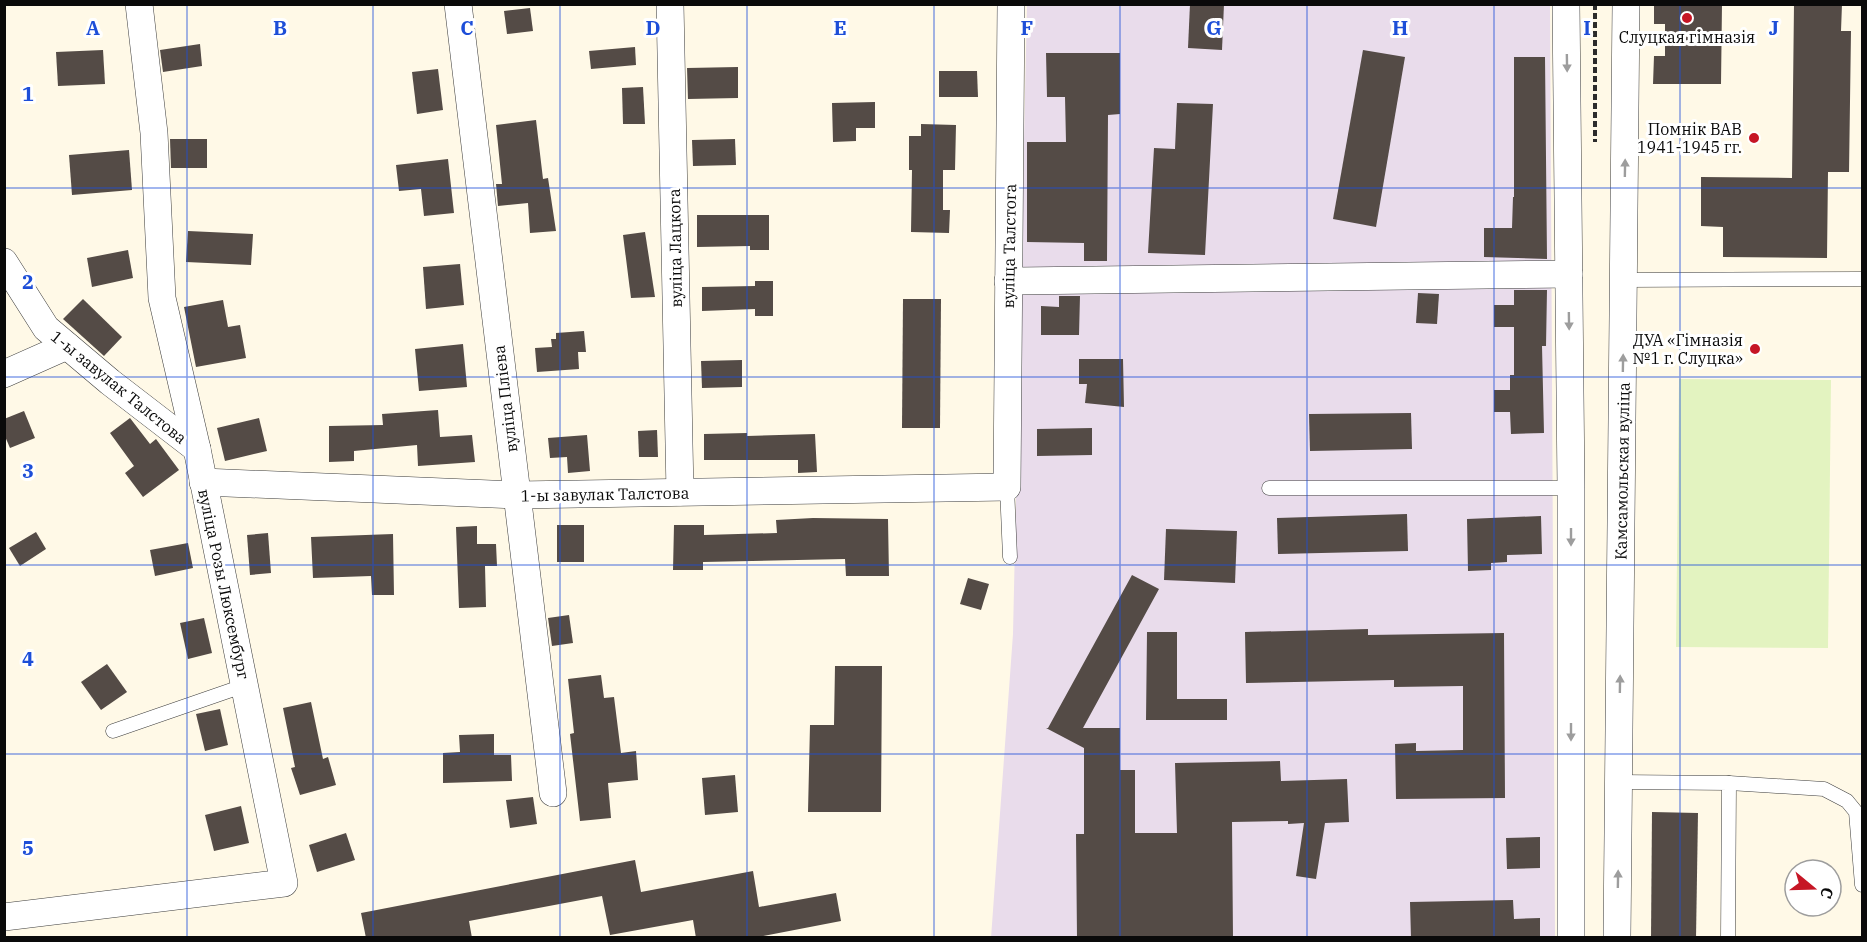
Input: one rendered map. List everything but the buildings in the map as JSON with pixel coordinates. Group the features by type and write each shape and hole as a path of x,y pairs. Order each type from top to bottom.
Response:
{"street":[{"name":"вуліца Розы Люксембург","path":"4,917 284,883 197,449 162,298 154,133 139,4"},
{"name":"вуліца Пліева","path":"458,4 553,793"},
{"name":"вуліца Лацкога","path":"670,4 680,492"},
{"name":"вуліца Талстога","path":"1007,487 1011,4"},
{"path":"1566,4 1571,488 1570,938"},
{"name":"Камсамольская вуліца","path":"1617,938 1626,4"},
{"name":"1-ы завулак Талстова","path":"4,262 46,328 144,409 197,449"},
{"path":"1008,281 1569,274"},
{"path":"4,374 67,346"},
{"name":"1-ы завулак Талстова","path":"203,482 517,495 1007,487"}],"lane":[{"path":"1624,280 1863,279"},
{"path":"1007,487 1010,557"},
{"path":"1269,488 1571,488"},
{"path":"113,731 246,685"},
{"path":"1619,782 1729,783 1824,789 1847,801 1856,812 1863,885"},
{"path":"1728,938 1729,783"}],"shaded area":[{"path":"1027,5 1550,5 1555,937 991,938 1013,634"}],"green space":[{"path":"1679,379 1831,380 1828,648 1676,647"}],"place":[{"name":"Слуцкая гімназія","path":"1687,18"},
{"name":"Помнік ВАВ 1941-1945 гг.","path":"1754,138"},
{"name":"ДУА «Гімназія №1 г. Слуцка»","path":"1755,349"}]}
